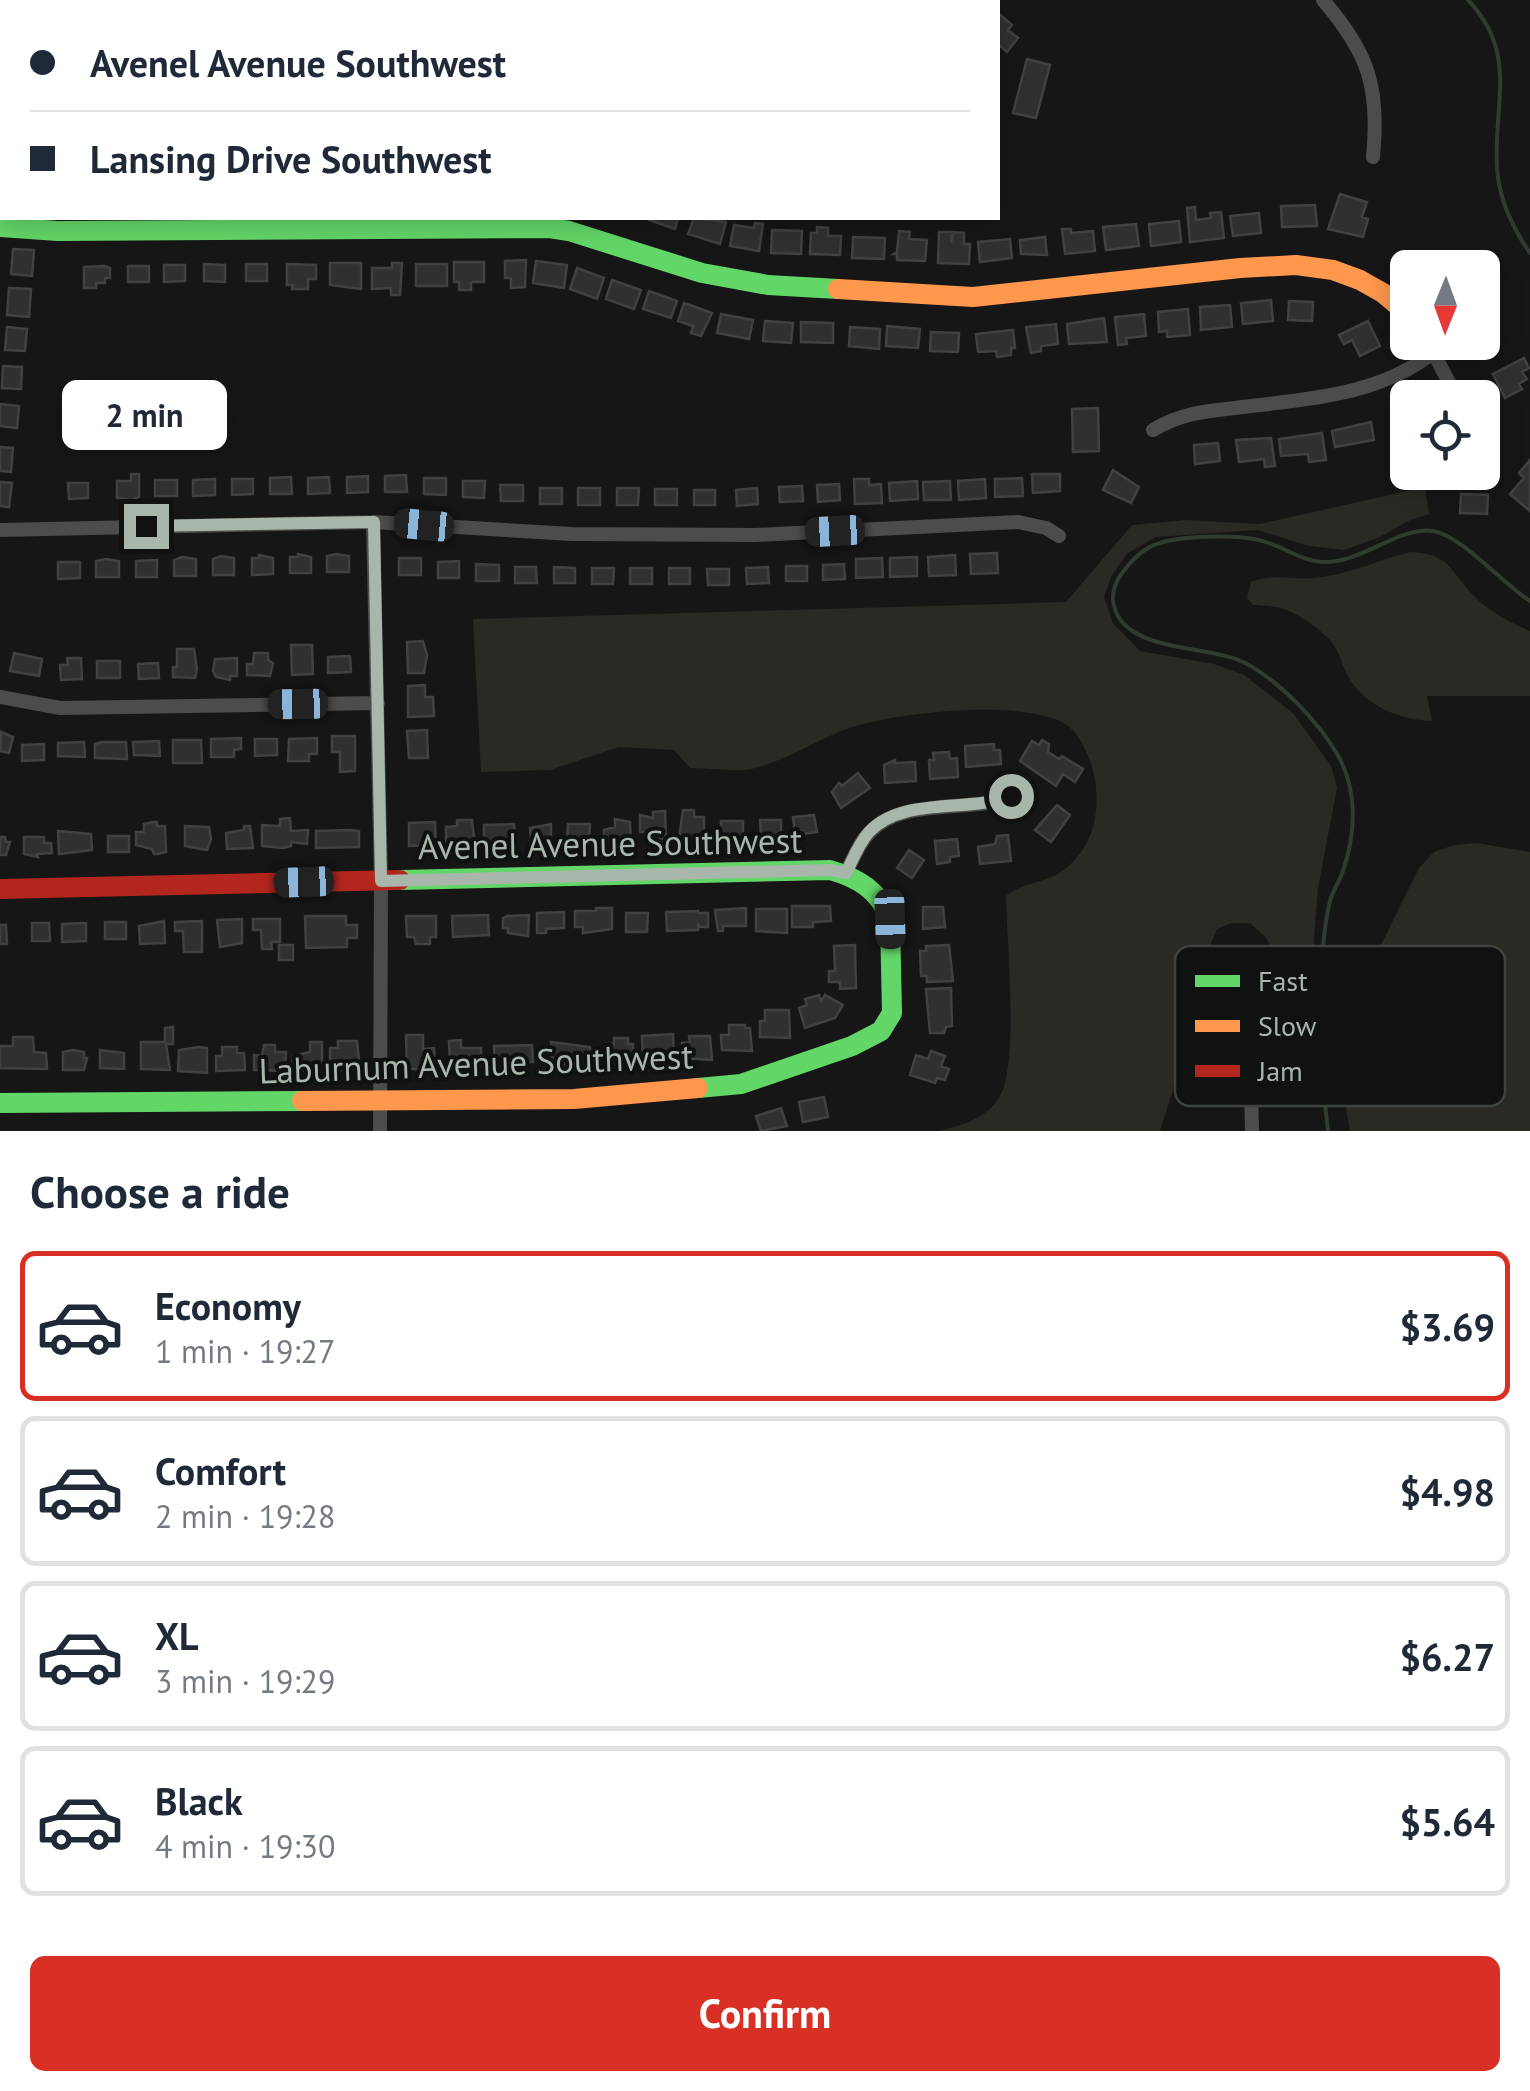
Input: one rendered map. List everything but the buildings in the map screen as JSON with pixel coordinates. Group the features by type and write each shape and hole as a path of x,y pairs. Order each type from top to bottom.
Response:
{"street":[{"path":"1323,0 1358,46 1370,73 1376,106 1372,156"},
{"path":"0,227 58,231 549,228 768,286 973,298 1296,265 1333,270 1360,280 1390,299"},
{"path":"1153,430 1192,413 1371,386 1395,378 1417,360"},
{"path":"0,530 374,522 572,534 694,536 1018,522 1046,528 1059,536"},
{"path":"374,522 381,881 380,1131"},
{"path":"0,696 60,708 378,703"},
{"name":"Avenel Avenue Southwest","path":"0,889 830,870 846,873 864,838 884,820 916,811 994,803 1011,796"},
{"name":"Laburnum Avenue Southwest","path":"0,1103 574,1100 728,1086 763,1077 864,1040 881,1031 892,1013 890,919 870,886 846,873"},
{"path":"1251,1106 1252,1131"}],"shaded area":[{"path":"1412,490 1425,490 1429,514 1344,550 1309,546 1258,530 1156,537 1128,553 1112,575 1104,597 1113,623 1140,651 1214,664 1244,675 1293,713 1331,766 1337,788 1318,888 1314,946 1270,946 1250,923 1232,923 1217,929 1210,946 1175,946 1175,1073 1160,1131 938,1131 983,1114 1002,1092 1011,1025 1006,896 1061,872 1082,851 1093,826 1097,799 1093,770 1077,736 1060,721 1014,711 986,710 896,717 849,728 776,761 744,770 690,768 674,750 619,747 550,770 481,772 473,619 1066,602 1132,525 1186,520 1260,524"},
{"path":"1410,552 1442,560 1486,607 1530,631 1530,696 1427,696 1432,721 1398,715 1358,690 1333,644 1318,629 1289,611 1253,605 1247,598 1251,582 1259,579 1327,576"},
{"path":"1477,843 1530,852 1530,1131 1350,1131 1346,1106 1505,1106 1505,946 1380,946 1419,868 1434,852"}],"waterway":[{"path":"1468,0 1484,20 1499,60 1498,180 1508,213 1530,253"},
{"path":"1323,946 1327,913 1342,874 1352,827 1352,796 1344,768 1309,716 1260,672 1231,657 1168,645 1131,630 1119,618 1113,600 1122,573 1150,547 1186,538 1254,539 1325,562 1352,557 1407,534 1433,531 1457,542 1530,601"},
{"path":"1326,1106 1328,1131"}],"traffic: fast":[{"path":"0,227 58,231 549,228 702,273 768,285 838,289"},
{"path":"400,880 830,870 866,887 880,900 890,919 892,1013 881,1031 852,1046 741,1084 698,1088"},
{"path":"0,1103 302,1101"}],"traffic: slow":[{"path":"838,289 973,297 1296,265 1333,270 1360,280 1390,299"},
{"path":"302,1101 574,1099 698,1088"}],"traffic: jam":[{"path":"0,889 400,880"}],"route":[{"path":"146,526 374,522 381,881 830,870 846,873 864,838 884,820 916,811 994,803 1011,796"}]}
